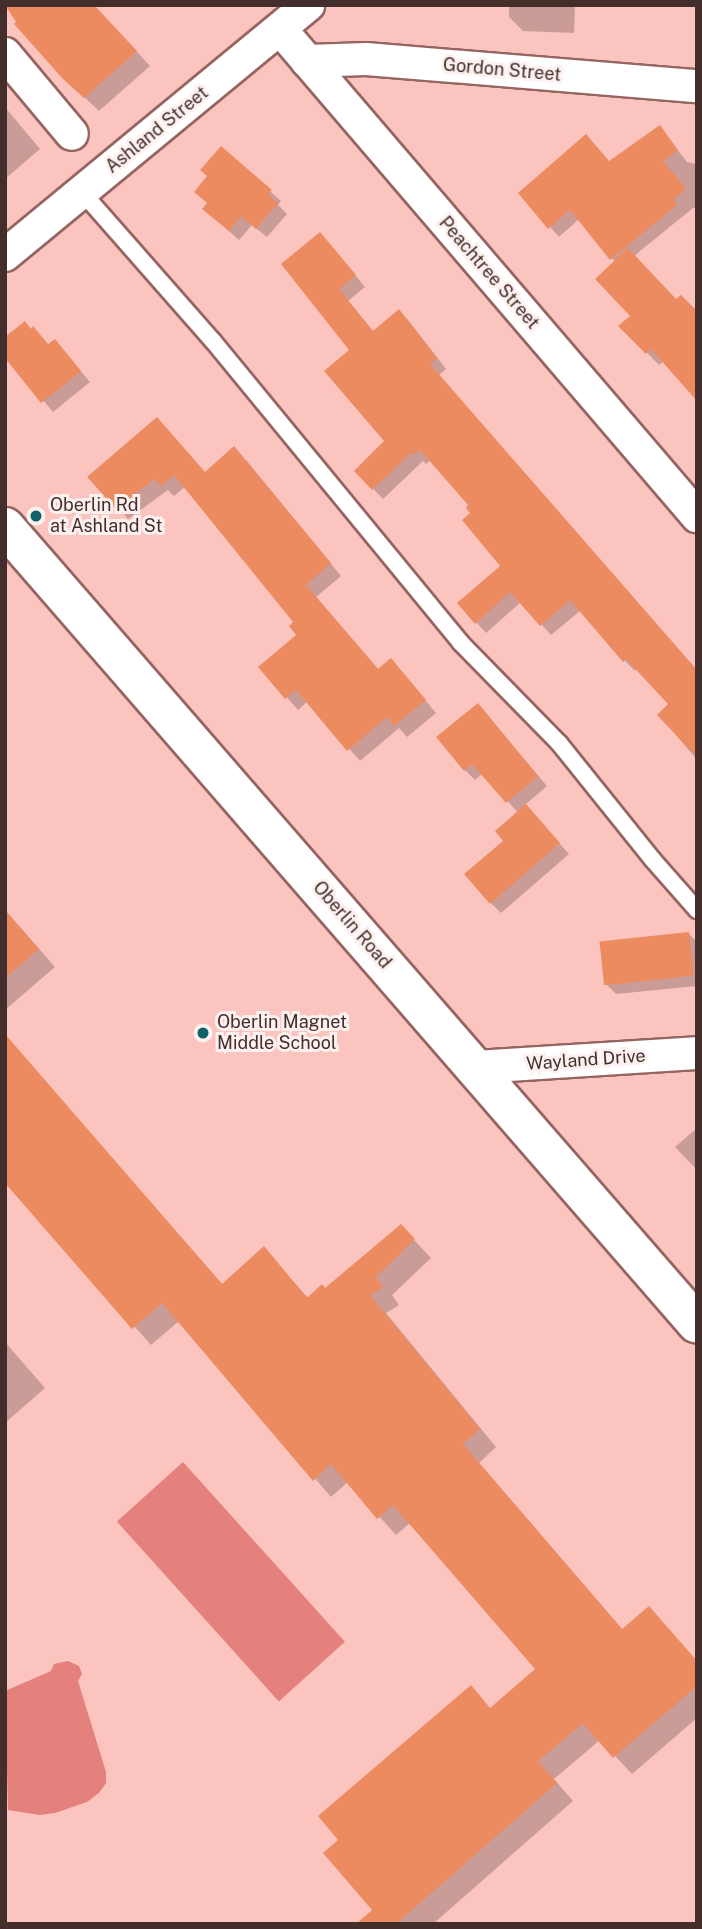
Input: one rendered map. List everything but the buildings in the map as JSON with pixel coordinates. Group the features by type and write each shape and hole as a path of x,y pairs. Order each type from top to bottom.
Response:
{"main road":[{"name":"Oberlin Road","path":"5,527 697,1324"}],"street":[{"name":"Ashland Street","path":"5,254 281,30 308,5"},
{"name":"Peachtree Street","path":"281,30 697,516"},
{"path":"5,54 72,134"},
{"name":"Gordon Street","path":"307,61 366,59 697,86"},
{"name":"Wayland Drive","path":"476,1067 697,1053"}],"lane":[{"path":"82,192 213,341 461,643 559,743 697,910"}],"shaded area":[{"path":"183,1462 345,1642 279,1701 117,1522"},
{"path":"68,1661 79,1666 82,1674 78,1681 106,1772 106,1783 99,1793 87,1802 55,1813 40,1815 8,1810 5,1691 51,1671 54,1664"}],"place":[{"name":"Oberlin Rd at Ashland St","path":"36,516"},
{"name":"Oberlin Magnet Middle School","path":"203,1033"}]}
